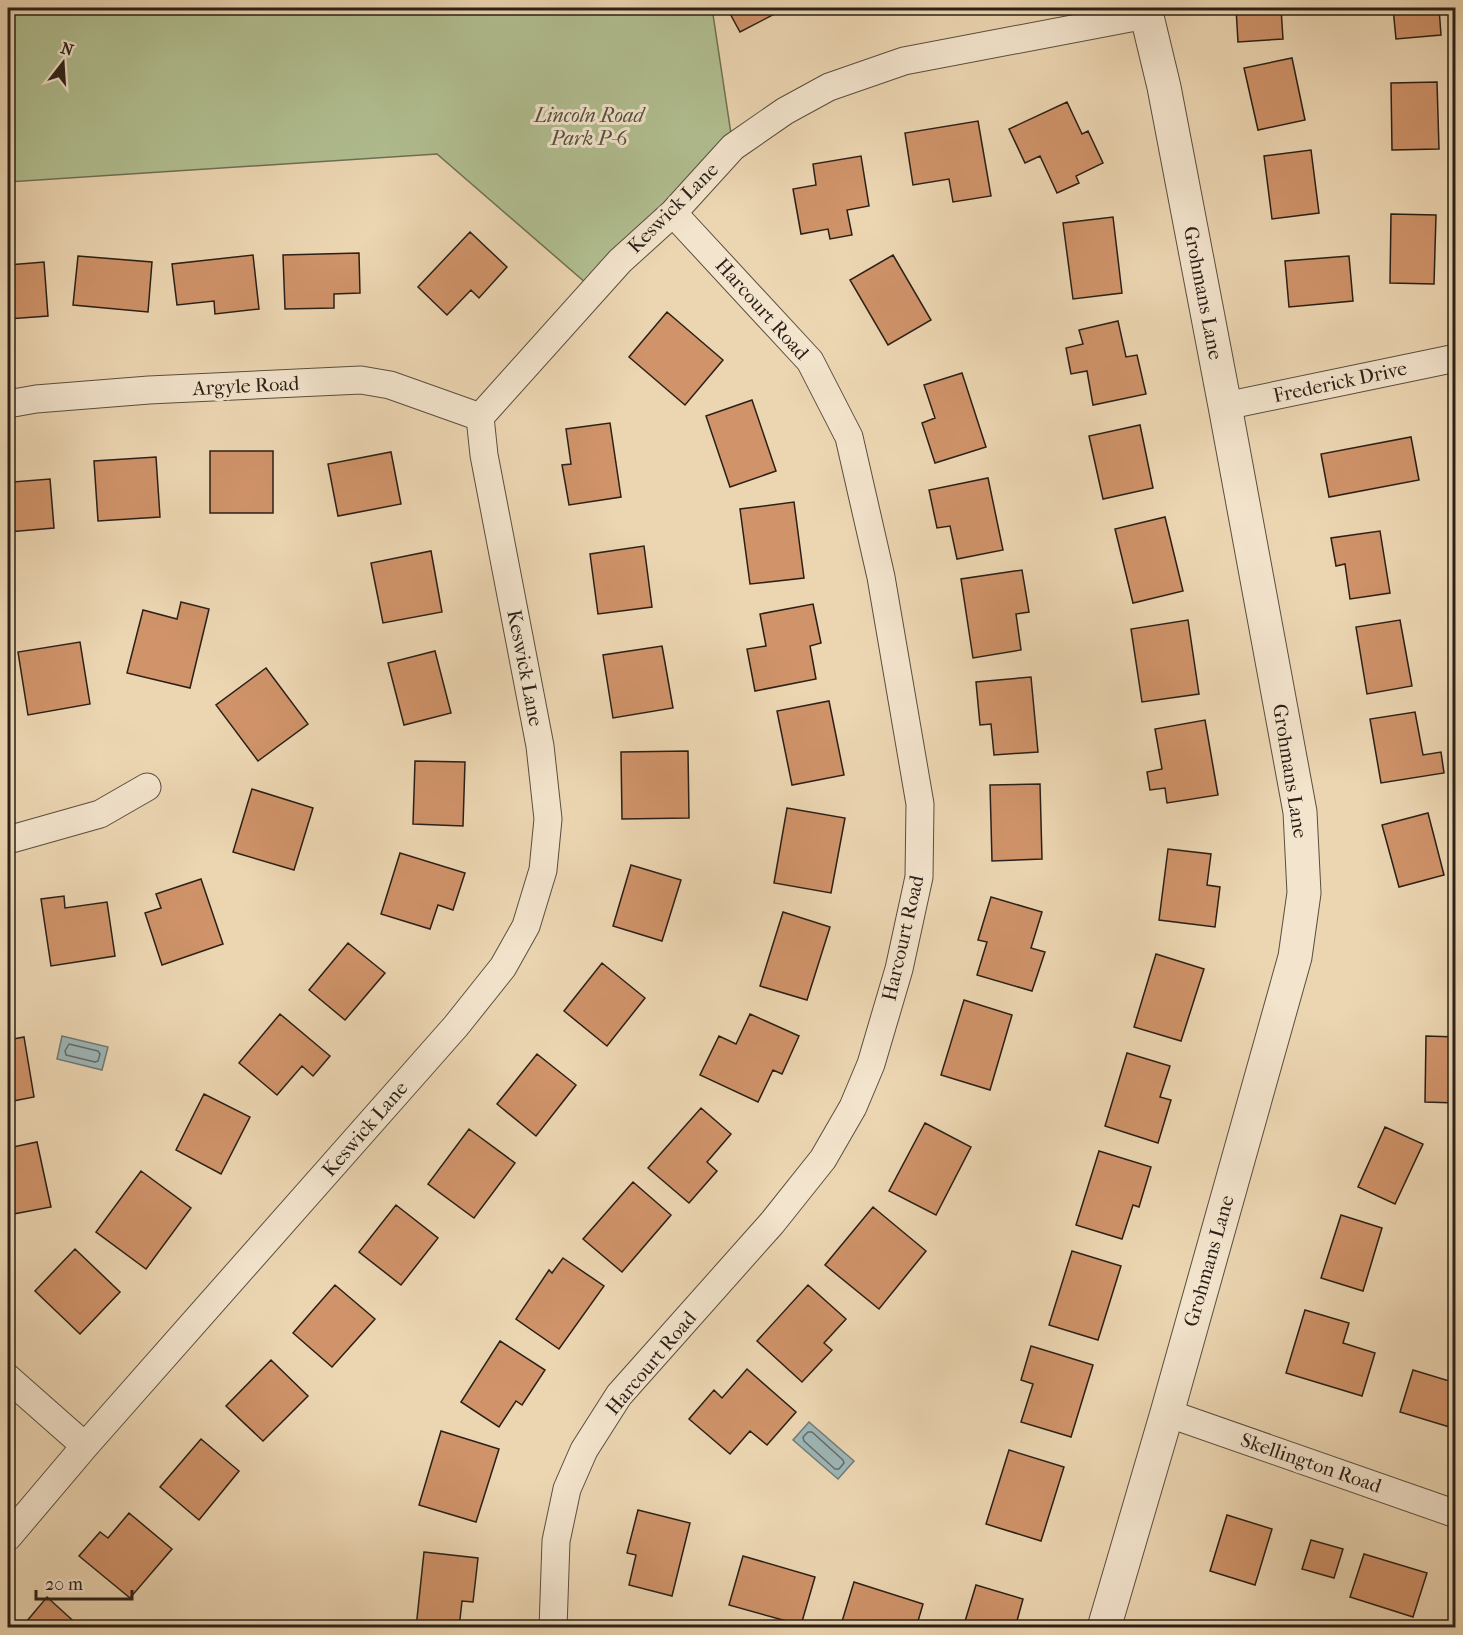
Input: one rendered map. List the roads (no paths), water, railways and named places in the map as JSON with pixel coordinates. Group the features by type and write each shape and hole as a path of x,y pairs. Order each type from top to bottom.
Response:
{"street":[{"name":"Keswick Lane","path":"8,1537 85,1446 456,1026 503,967 526,926 543,870 548,819 540,746 484,455 480,417 620,261 673,213 733,147 784,111 829,87 904,61 1145,11"},
{"name":"Grohmans Lane","path":"1104,1628 1167,1413 1294,957 1304,893 1300,812 1164,87 1145,11"},
{"name":"Harcourt Road","path":"553,1628 556,1541 567,1489 584,1450 619,1395 772,1223 823,1159 853,1107 871,1064 899,969 919,877 920,804 881,577 849,437 810,361 673,213"},
{"name":"Frederick Drive","path":"1225,406 1455,358"},
{"name":"Argyle Road","path":"8,404 36,399 149,390 361,380 390,385 480,417"},
{"path":"8,840 100,814 147,787"},
{"path":"8,1378 85,1446"},
{"name":"Skellington Road","path":"1167,1413 1455,1514"}],"water":[{"path":"62,1036 108,1047 102,1070 57,1059"},
{"path":"809,1422 854,1461 838,1479 793,1440"}],"park label":[{"name":"Lincoln Road Park P-6","path":"589,126"}]}
